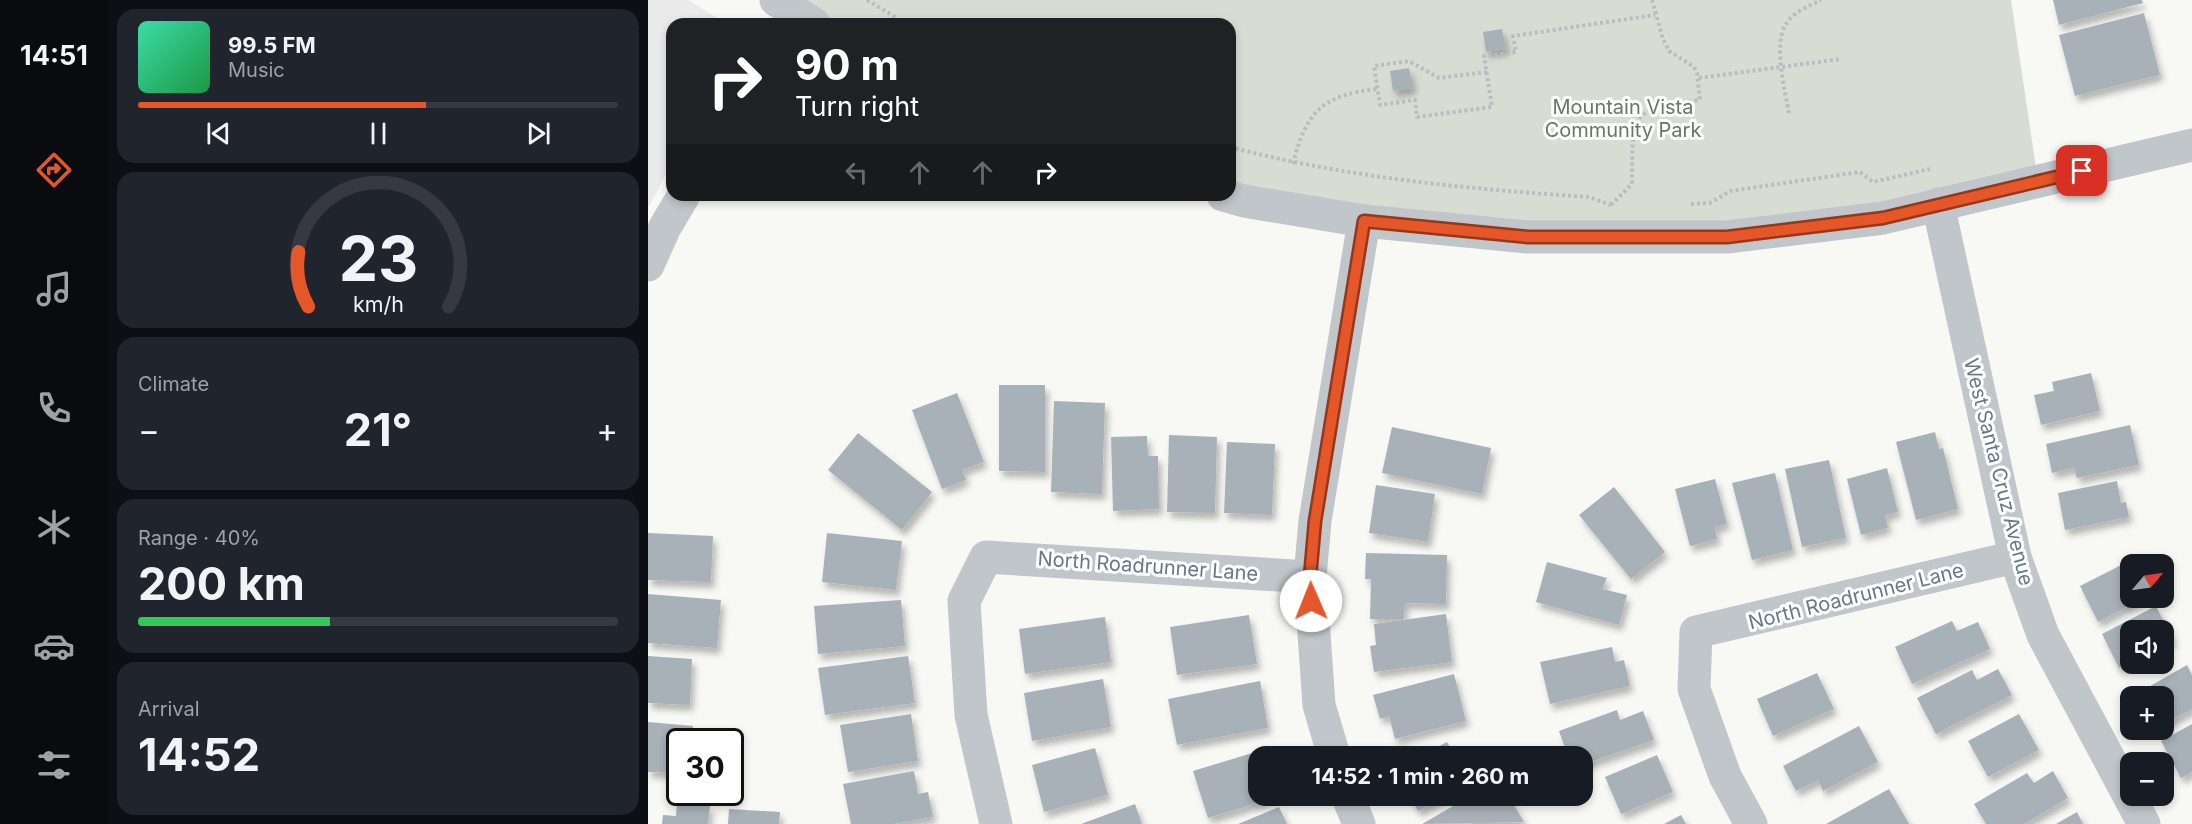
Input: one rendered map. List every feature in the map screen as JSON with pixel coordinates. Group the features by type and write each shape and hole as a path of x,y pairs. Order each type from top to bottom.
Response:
{"street":[{"path":"1236,199 1364,221 1528,237 1727,237 1883,218 2192,145"},
{"path":"648,265 665,227 680,201"},
{"name":"West Santa Cruz Avenue","path":"1938,204 2016,557 2043,635 2144,824"},
{"path":"1331,746 1319,705 1310,577 1315,521 1353,300 1364,221"},
{"name":"North Roadrunner Lane","path":"996,824 971,715 964,601 986,557 1310,577"},
{"name":"North Roadrunner Lane","path":"1751,824 1725,776 1694,689 1696,632 2016,557"},
{"path":"1352,806 1359,824"}],"path":[{"path":"867,0 897,18"},
{"path":"1611,205 1632,183 1632,139 1641,115 1652,107 1700,100 1699,78 1694,68 1669,51 1655,15 1652,0"},
{"path":"1789,113 1780,43 1785,24 1798,12 1821,0"},
{"path":"1487,72 1439,78 1409,62 1374,66 1380,105 1415,100 1417,117 1492,107 1487,72 1484,56 1516,52 1513,36 1655,15"},
{"path":"1699,78 1841,59"},
{"path":"1293,164 1307,123 1318,108 1345,94 1377,89"},
{"path":"1236,149 1293,164 1375,178 1589,197 1611,205 1623,205"},
{"path":"1689,204 1710,204 1731,191 1860,172 1873,182 1930,169"}],"shaded area":[{"path":"648,0 688,0 717,18 666,18 666,174 648,208"}],"green space":[{"name":"Mountain Vista Community Park","path":"776,0 2011,0 2038,181 1660,239 1236,196 1236,18 804,18"}],"building":[{"path":"2053,0 2142,0 2143,3 2059,25"},
{"path":"2144,13 2160,75 2075,96 2059,35"},
{"path":"1502,29 1506,49 1486,52 1483,32"},
{"path":"1409,68 1413,88 1393,91 1390,71"},
{"path":"2091,373 2100,411 2041,425 2034,395 2054,391 2052,382"},
{"path":"999,385 1045,385 1045,472 999,471"},
{"path":"957,393 984,462 962,470 966,480 942,489 912,410"},
{"path":"1054,401 1105,403 1102,494 1051,492"},
{"path":"2130,425 2139,465 2077,478 2074,468 2052,473 2046,444"},
{"path":"1392,427 1491,448 1482,494 1382,473"},
{"path":"1935,432 1939,449 1943,448 1958,509 1916,520 1896,442"},
{"path":"858,433 932,492 902,530 828,470"},
{"path":"1169,435 1217,437 1215,513 1167,512"},
{"path":"1147,436 1148,456 1158,456 1159,509 1113,511 1111,437"},
{"path":"1227,442 1275,444 1272,515 1224,513"},
{"path":"1829,460 1846,538 1802,547 1785,469"},
{"path":"1887,468 1898,512 1885,515 1888,528 1861,535 1847,479"},
{"path":"1775,473 1793,550 1752,560 1732,483"},
{"path":"1715,479 1727,524 1715,527 1717,539 1690,546 1675,489"},
{"path":"2117,481 2121,503 2126,502 2129,517 2065,530 2058,493"},
{"path":"1376,485 1435,494 1428,542 1369,533"},
{"path":"1614,487 1665,552 1631,579 1579,515"},
{"path":"648,533 713,536 711,582 648,580"},
{"path":"827,533 902,541 896,590 822,582"},
{"path":"1366,553 1447,555 1446,604 1405,603 1404,619 1370,619 1371,579 1365,579"},
{"path":"1547,562 1607,578 1602,589 1627,595 1619,625 1536,602"},
{"path":"2120,566 2120,608 2125,608 2098,622 2080,586"},
{"path":"648,594 721,600 717,648 648,643"},
{"path":"901,600 905,646 818,654 814,606"},
{"path":"2152,608 2157,608 2163,620 2129,620"},
{"path":"1446,614 1452,662 1374,672 1370,646 1376,645 1374,624"},
{"path":"1249,615 1257,664 1177,675 1170,627"},
{"path":"1105,617 1111,662 1025,674 1019,629"},
{"path":"1952,621 1957,631 1978,622 1990,649 1912,684 1895,647"},
{"path":"2120,625 2119,668 2102,634"},
{"path":"1612,647 1615,662 1624,660 1630,686 1550,704 1540,662"},
{"path":"648,656 692,659 690,705 648,703"},
{"path":"908,656 915,703 825,715 818,668"},
{"path":"2187,665 2192,675 2192,709 2174,719 2174,686 2150,686"},
{"path":"1998,669 2012,695 1936,734 1917,698 1972,670 1977,680"},
{"path":"1817,673 1834,709 1773,736 1757,699"},
{"path":"1454,674 1466,721 1395,739 1389,716 1380,719 1373,695"},
{"path":"1103,679 1111,727 1032,741 1024,693"},
{"path":"1260,681 1268,728 1177,745 1168,699"},
{"path":"1617,710 1620,720 1643,711 1654,740 1593,761 1593,746 1564,746 1559,731"},
{"path":"911,714 918,761 848,772 840,725"},
{"path":"2019,714 2039,750 1988,777 1968,741"},
{"path":"648,722 693,726 693,728 666,728 666,773 648,772"},
{"path":"2192,724 2192,772 2181,778 2174,765 2174,752 2167,752 2161,741 2174,740 2174,734"},
{"path":"1859,726 1878,762 1823,791 1818,780 1796,791 1783,766"},
{"path":"1095,748 1108,795 1044,812 1032,765"},
{"path":"1248,754 1248,806 1208,818 1193,771"},
{"path":"1657,755 1673,792 1621,814 1605,777"},
{"path":"914,771 918,794 928,792 933,817 894,824 851,824 843,784"},
{"path":"2053,771 2068,798 2024,824 1986,824 1974,804 2027,773 2034,783"},
{"path":"1889,789 1909,824 1826,824"},
{"path":"1135,804 1142,824 1081,824"},
{"path":"677,806 710,806 708,824 662,824 663,815 676,816"},
{"path":"1415,806 1428,806 1418,811"},
{"path":"1453,806 1515,806 1524,822 1422,824"},
{"path":"1279,807 1287,824 1238,824"},
{"path":"729,809 780,812 779,824 728,824"},
{"path":"2077,812 2083,824 2056,824"},
{"path":"1681,815 1686,824 1664,824"}],"route":[{"path":"1311,601 1310,577 1315,521 1353,300 1364,221 1528,237 1660,239 1727,237 1883,218 2082,171"}]}
